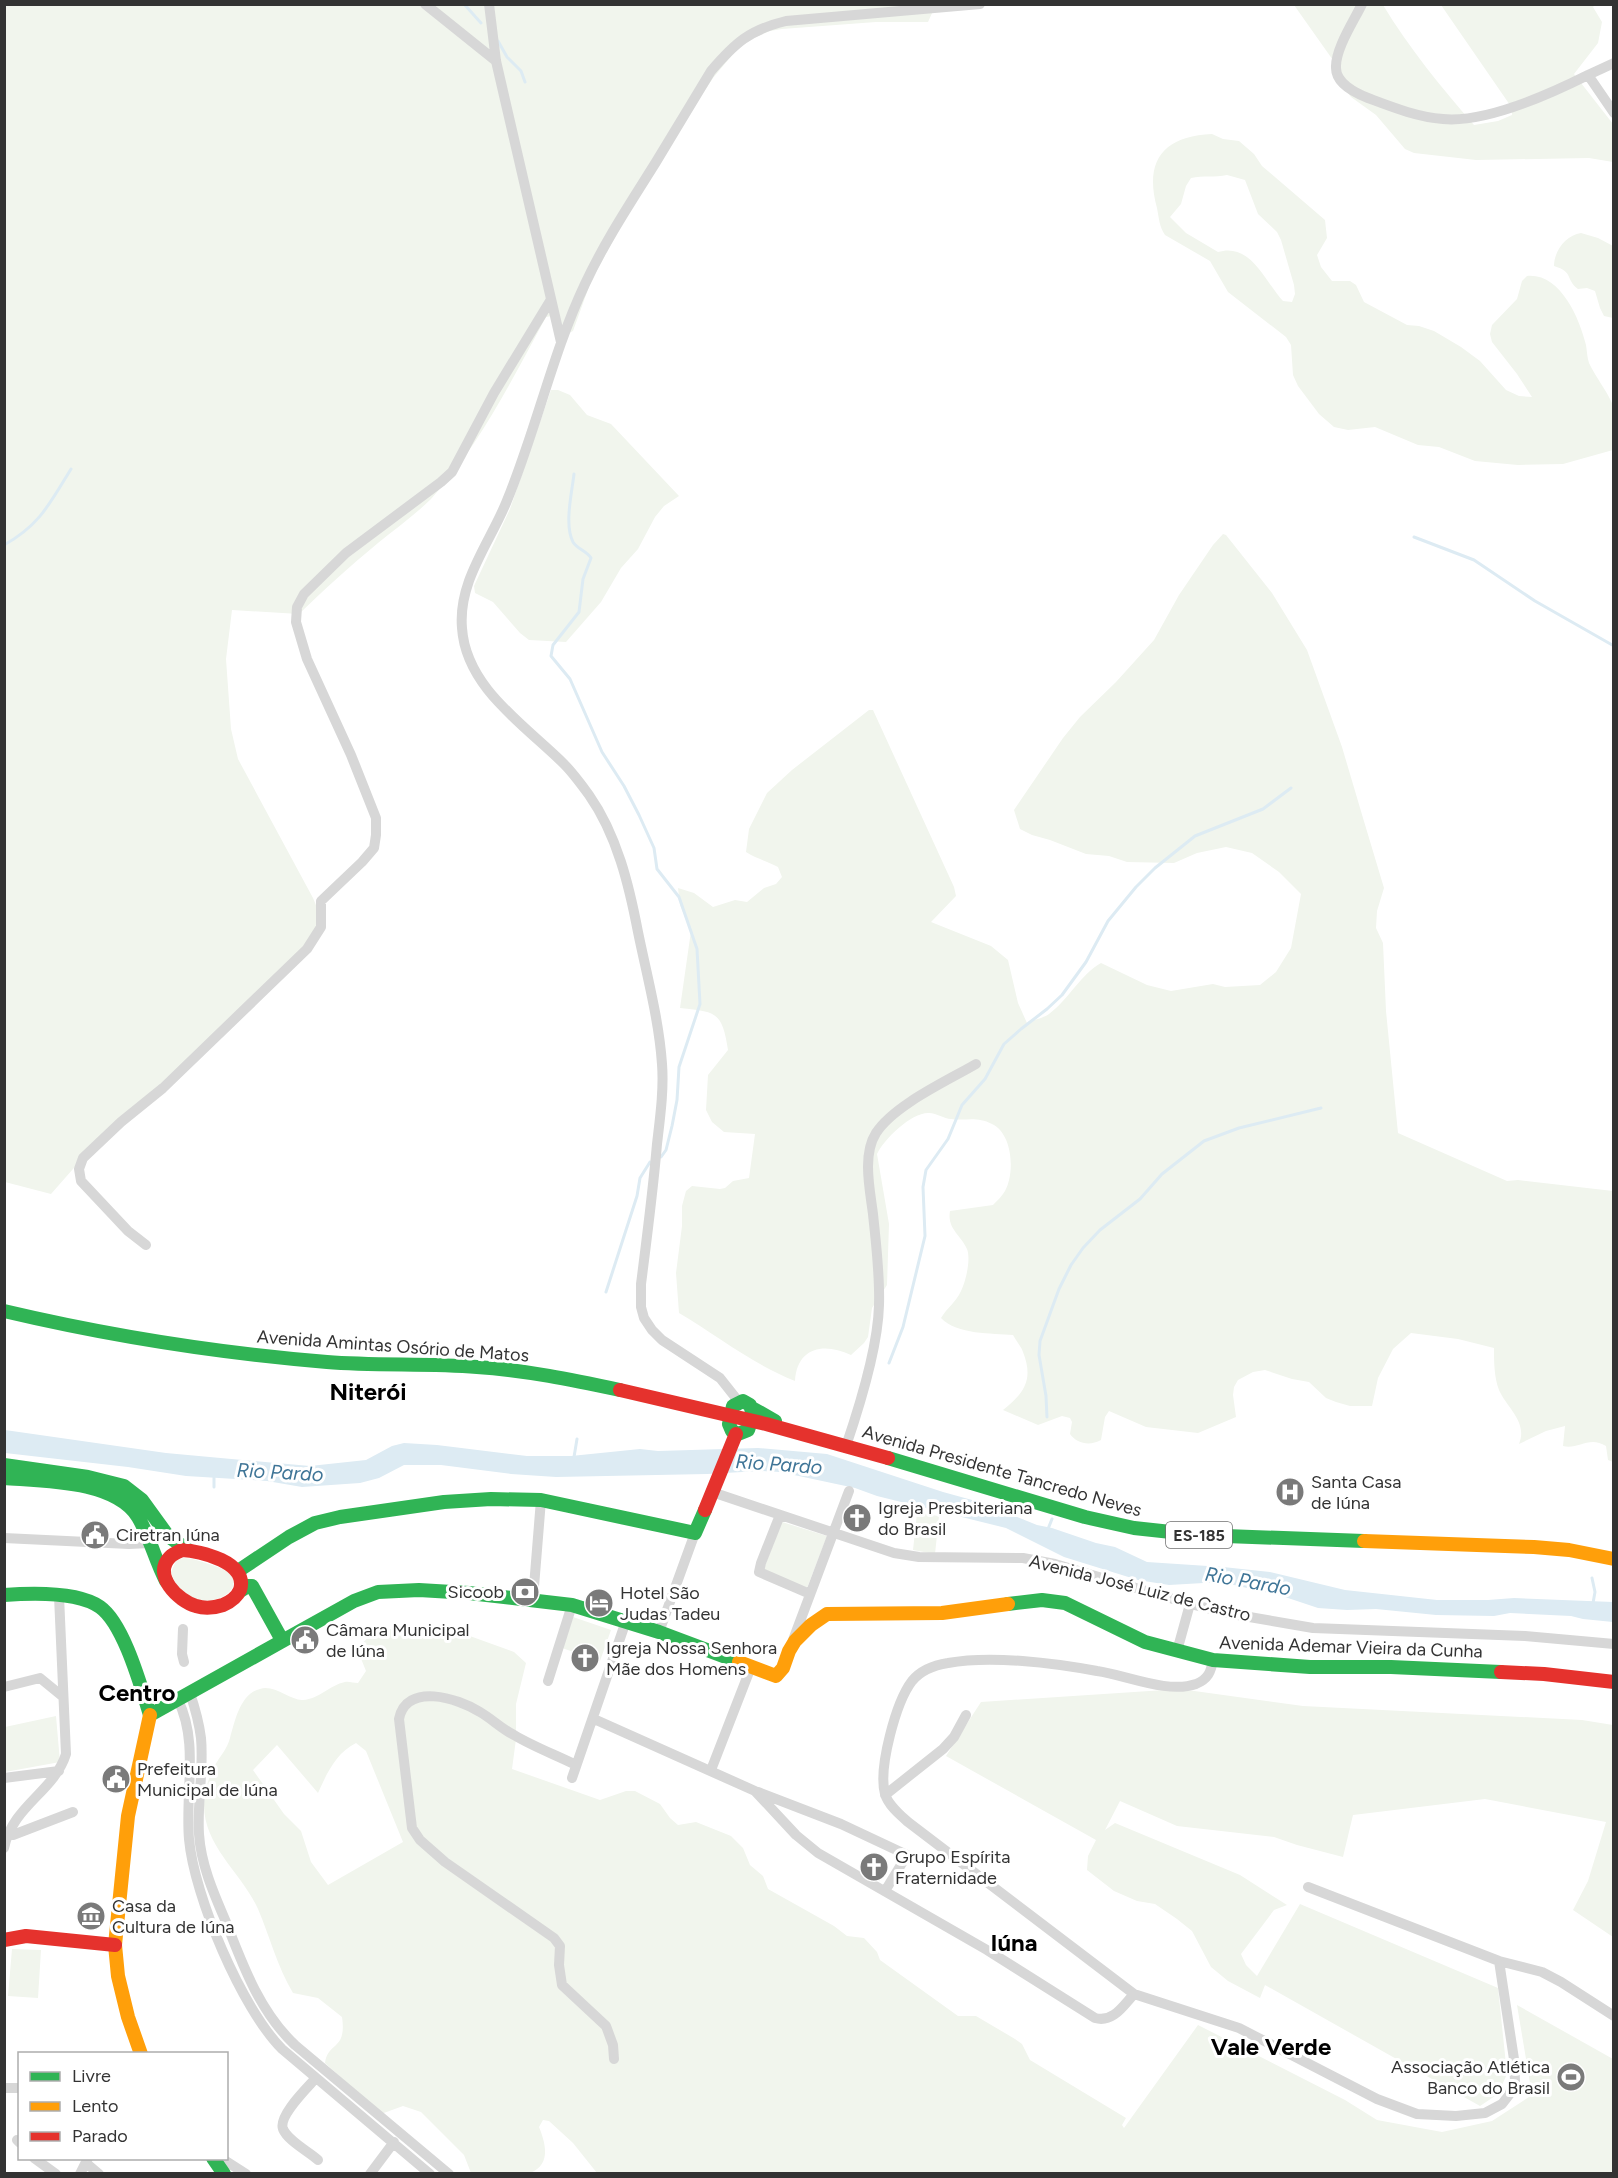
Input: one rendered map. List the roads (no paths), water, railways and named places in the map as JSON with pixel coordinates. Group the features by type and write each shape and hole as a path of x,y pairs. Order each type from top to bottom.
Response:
{"street":[{"path":"425,4 496,61"},
{"path":"489,4 496,61 561,342"},
{"path":"796,1433 762,1430 741,1422 720,1378 662,1340 644,1318 641,1307 641,1284 661,1110 662,1065 653,1006 633,908 618,852 607,825 590,797 566,766 500,704 477,674 466,650 462,630 463,604 478,560 505,505 534,430 561,342 585,285 609,237 711,71 738,43 764,26 786,21 980,4"},
{"path":"1362,4 1339,51 1336,60 1337,74 1347,86 1355,91 1393,108 1444,119 1464,118 1519,105 1614,63"},
{"path":"1588,75 1614,113"},
{"path":"146,1245 128,1231 81,1181 79,1170 83,1158 121,1122 163,1088 307,949 321,927 321,901 374,848 376,818 351,754 307,659 296,622 297,608 304,594 346,553 452,472 494,393 550,301"},
{"path":"846,1446 867,1376 879,1307 879,1276 869,1178 870,1147 874,1136 889,1117 976,1064"},
{"name":"Avenida Amintas Osório de Matos","path":"4,1311 53,1323 150,1340 285,1357 330,1362 499,1368 596,1385 741,1422"},
{"path":"741,1422 796,1433"},
{"path":"659,1632 695,1533 741,1422"},
{"name":"Avenida Presidente Tancredo Neves","path":"796,1433 1085,1517 1134,1528 1205,1536 1534,1547 1569,1550 1614,1559"},
{"path":"4,1465 88,1477 124,1486 142,1500 168,1536 188,1550 228,1562 238,1571 241,1581 240,1591"},
{"path":"4,1478 80,1487 119,1498 132,1509 145,1530 159,1568 179,1599 200,1608 221,1606 234,1599 240,1591 252,1586 282,1640"},
{"path":"150,1715 354,1601 381,1591 419,1590 533,1599 573,1605 659,1632 776,1676 783,1670 849,1491"},
{"name":"Avenida José Luiz de Castro","path":"712,1492 906,1556 1023,1558 1055,1564 1190,1604 1313,1628 1525,1636 1614,1644"},
{"path":"238,1571 289,1537 315,1523 328,1519 444,1502 491,1499 541,1500 695,1533"},
{"path":"533,1599 541,1500"},
{"path":"780,1515 759,1572 810,1594"},
{"path":"4,1538 150,1543"},
{"path":"166,1581 164,1572 167,1560 176,1552 188,1550"},
{"path":"4,1595 79,1598 89,1601 107,1614 132,1662 150,1715 128,1816 115,1945 118,1976 128,2017 140,2052"},
{"path":"4,1603 37,1596"},
{"path":"4,1848 7,1834 24,1809 59,1771 67,1748 62,1696 59,1596"},
{"name":"Avenida Ademar Vieira da Cunha","path":"790,1649 812,1625 827,1614 942,1613 1042,1600 1065,1603 1145,1642 1213,1660 1310,1666 1544,1674 1614,1682"},
{"path":"1177,1651 1190,1604"},
{"path":"548,1680 573,1605"},
{"path":"572,1778 627,1621"},
{"path":"183,1629 184,1662"},
{"path":"1213,1660 1211,1671 1205,1679 1195,1684 1172,1686 1098,1671 998,1660 948,1662 929,1668 912,1681 899,1706 884,1763 885,1795 908,1822 1134,1994 1247,2031 1397,2108 1417,2114 1472,2116 1485,2113 1502,2104 1509,2095 1515,2081 1514,2059 1499,1961"},
{"path":"711,1770 751,1667"},
{"path":"4,1687 40,1678 62,1696"},
{"path":"184,1696 189,1735 189,1839 195,1872 204,1902 232,1970 251,2008 274,2042 430,2174"},
{"path":"184,1696 198,1719 201,1744 199,1817 201,1851 216,1898 256,1993 276,2024 295,2045 449,2174"},
{"path":"576,1765 513,1735 479,1711 459,1701 420,1696 407,1702 401,1710 399,1719 412,1828 420,1840 445,1862 554,1938 560,1946 559,1972 562,1985 606,2026 614,2059"},
{"path":"885,1795 943,1749 954,1737 966,1715"},
{"path":"594,1719 755,1791 841,1824 907,1855 885,1891"},
{"path":"4,1778 59,1771"},
{"path":"755,1791 806,1845 987,1950 1095,2018 1108,2018 1116,2014 1134,1994"},
{"path":"7,1834 13,1835 74,1812"},
{"path":"1308,1887 1499,1961 1542,1972 1614,2016"},
{"path":"4,1940 26,1936 115,1945"},
{"path":"315,2079 286,2113 282,2125 283,2130 290,2137 318,2160"},
{"path":"370,2174 394,2142"},
{"path":"36,2160 56,2174"},
{"path":"214,2160 224,2174"},
{"path":"224,2160 246,2174"},
{"path":"80,2174 87,2161 99,2174"}],"water":[{"name":"Rio Pardo","path":"5,1430 166,1453 310,1466 366,1460 392,1446 404,1443 527,1456 571,1456 640,1449 658,1451 758,1448 827,1454 983,1503 1037,1525 1115,1547 1147,1562 1270,1572 1345,1590 1437,1600 1514,1598 1613,1602 1613,1622 1571,1616 1510,1613 1494,1616 1436,1615 1376,1609 1318,1608 1282,1596 1221,1582 1169,1585 1138,1580 1064,1557 1006,1528 877,1496 855,1488 780,1472 556,1477 441,1465 404,1465 379,1478 360,1483 302,1487 267,1481 186,1476 5,1453"}],"waterway":[{"path":"464,4 481,23"},
{"path":"498,41 507,57 521,71 525,82"},
{"path":"4,545 27,529 43,512 71,469"},
{"path":"574,474 569,508 570,535 573,542 591,558 583,579 579,612 553,645 551,656 570,679 602,752 639,815 654,848 657,869 679,897 697,949 700,1004 679,1067 677,1100 672,1126 666,1150 661,1157"},
{"path":"1414,537 1474,560 1535,601 1614,646"},
{"path":"889,1363 903,1327 925,1236 923,1187 926,1170 948,1139 962,1105 985,1079 1004,1044 1062,995 1086,962 1108,921 1155,868 1195,836 1263,809 1291,788"},
{"path":"1047,1417 1039,1355 1040,1341 1059,1289 1083,1248 1100,1230 1140,1199 1162,1174 1204,1141 1239,1128 1321,1108"},
{"path":"606,1292 637,1196 640,1178 650,1162"},
{"path":"574,1457 577,1439"},
{"path":"214,1477 214,1487"},
{"path":"1048,1529 1052,1519"},
{"path":"1592,1578 1595,1592 1593,1603"}],"place":[{"name":"Santa Casa de Iúna","path":"1290,1492"},
{"name":"Igreja Presbiteriana do Brasil","path":"857,1518"},
{"name":"Ciretran Iúna","path":"95,1535"},
{"name":"Sicoob","path":"525,1592"},
{"name":"Hotel São Judas Tadeu","path":"599,1603"},
{"name":"Câmara Municipal de Iúna","path":"305,1640"},
{"name":"Igreja Nossa Senhora Mãe dos Homens","path":"585,1658"},
{"name":"Prefeitura Municipal de Iúna","path":"116,1779"},
{"name":"Grupo Espírita Fraternidade","path":"874,1867"},
{"name":"Casa da Cultura de Iúna","path":"91,1916"},
{"name":"Associação Atlética Banco do Brasil","path":"1571,2077"}],"district":[{"name":"Niterói","path":"368,1391"},
{"name":"Centro","path":"137,1692"},
{"name":"Iúna","path":"1014,1942"},
{"name":"Vale Verde","path":"1271,2046"}]}
